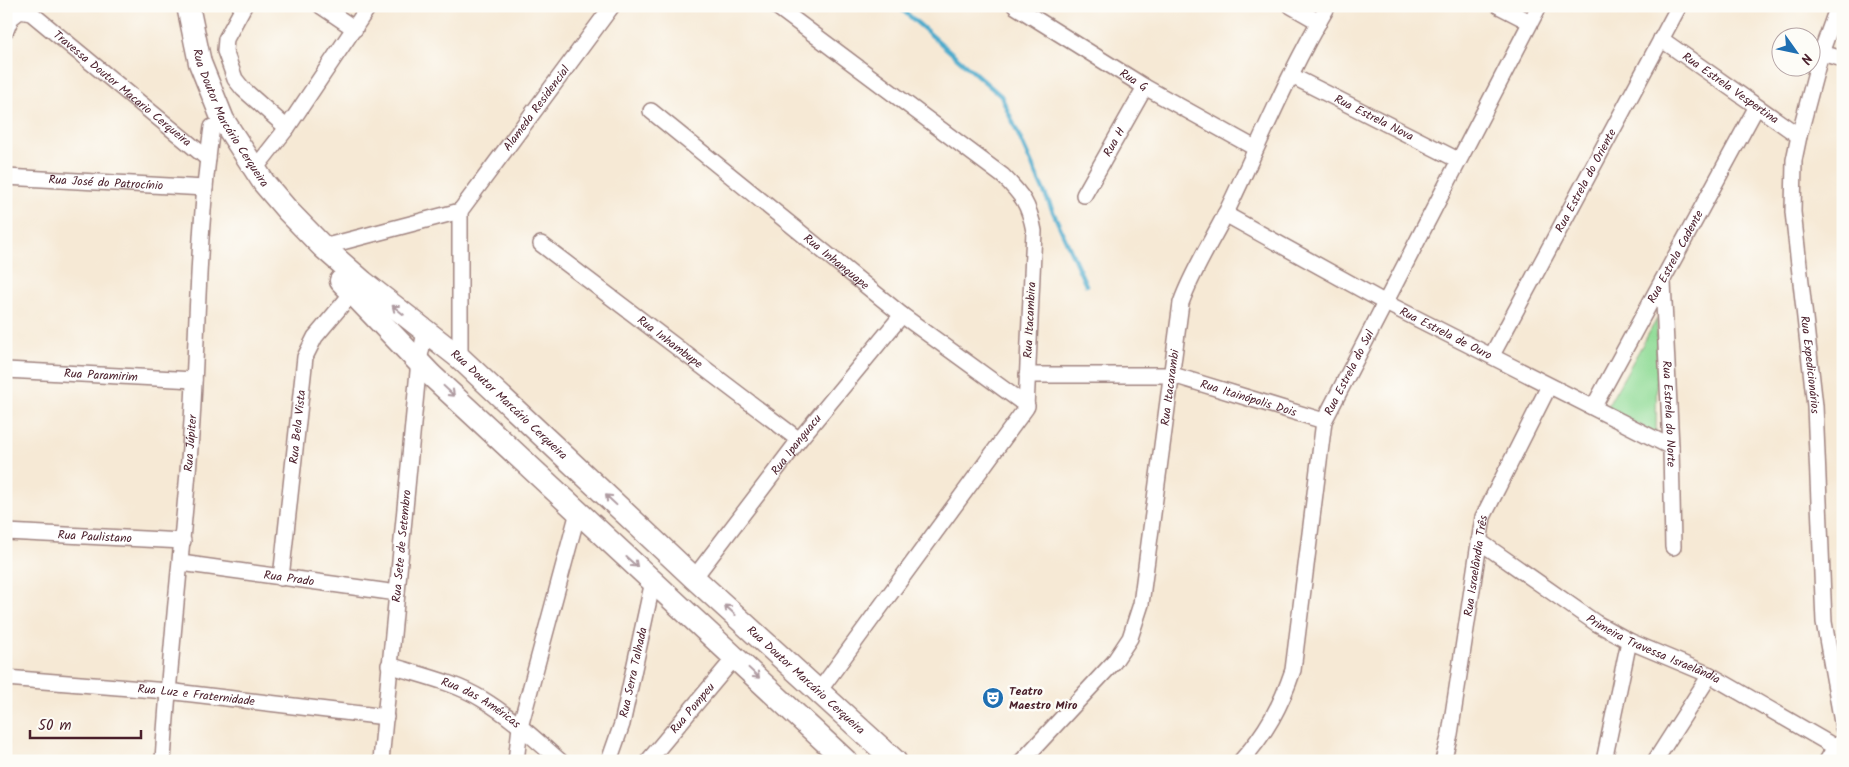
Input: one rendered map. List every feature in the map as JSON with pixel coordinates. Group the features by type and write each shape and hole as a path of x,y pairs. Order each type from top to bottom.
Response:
{"street":[{"name":"Rua Doutor Marcário Cerqueira","path":"176,6 189,67 212,127 255,189 278,218 419,361 578,512 847,760"},
{"name":"Rua Doutor Marcário Cerqueira","path":"188,6 200,63 223,120 254,170 288,211 323,247 425,332 460,358 694,578 888,754"},
{"path":"244,6 226,39 225,50 235,79 243,89 287,128"},
{"path":"321,6 355,29"},
{"path":"254,170 287,128 369,6"},
{"name":"Alameda Residencial","path":"460,211 612,6"},
{"name":"Rua Itacambira","path":"776,6 1003,176 1022,195 1031,213 1034,231 1026,406"},
{"name":"Rua G","path":"1016,6 1145,87 1255,148"},
{"path":"1291,6 1319,22"},
{"name":"Rua Itacarambi","path":"1022,761 1114,662 1130,638 1141,604 1181,304 1196,267 1225,214 1255,148 1328,6"},
{"path":"1499,6 1530,22"},
{"name":"Rua Estrela do Sul","path":"1241,761 1262,738 1281,706 1293,670 1324,421 1539,6"},
{"name":"Rua Estrela do Oriente","path":"1492,355 1679,6"},
{"name":"Rua Expedicionários","path":"1822,50 1838,6"},
{"name":"Travessa Doutor Macario Cerqueira","path":"9,24 20,11 31,13 208,160"},
{"name":"Rua Estrela Vespertina","path":"1661,39 1756,108 1799,136"},
{"path":"1822,53 1843,59"},
{"name":"Rua Estrela Nova","path":"1292,76 1458,160"},
{"name":"Rua Expedicionários","path":"1814,78 1794,160 1793,212 1815,406 1824,622 1843,728"},
{"name":"Rua H","path":"1084,195 1145,87"},
{"name":"Rua Estrela Cadente","path":"1594,406 1756,108"},
{"name":"Rua Inhanguape","path":"651,111 902,315 1026,406"},
{"name":"Rua Júpiter","path":"163,761 167,690 183,541 205,188 212,127"},
{"name":"Rua José do Patrocínio","path":"6,177 205,188"},
{"path":"323,247 460,211 460,358"},
{"name":"Rua Estrela de Ouro","path":"1225,214 1384,302 1492,355 1549,386 1594,406 1671,447"},
{"name":"Rua Inhambupe","path":"541,244 799,440"},
{"name":"Rua Estrela do Norte","path":"1663,282 1674,547"},
{"name":"Rua Bela Vista","path":"281,578 305,356 318,332 353,292"},
{"name":"Rua Ipanguacu","path":"694,578 799,440 902,315"},
{"name":"Rua Sete de Setembro","path":"381,761 419,361 425,332"},
{"name":"Rua Paramirim","path":"6,370 194,380"},
{"name":"Rua Itainópolis Dois","path":"1027,375 1173,375 1324,421"},
{"name":"Rua Israelândia Três","path":"1443,761 1450,734 1479,541 1486,508 1549,386"},
{"path":"819,691 1026,406"},
{"path":"516,761 520,726 578,512"},
{"name":"Rua Paulistano","path":"6,532 183,541"},
{"name":"Primeira Travessa Israelândia","path":"1479,541 1596,623 1629,641 1710,675 1839,744"},
{"name":"Rua Prado","path":"180,563 397,593"},
{"name":"Rua Serra Talhada","path":"609,761 622,724 654,581"},
{"path":"1604,761 1629,641"},
{"name":"Rua Pompeu","path":"648,761 736,656"},
{"name":"Rua das Américas","path":"389,665 467,691 482,699 520,726 560,761"},
{"path":"1655,761 1710,675"},
{"name":"Rua Luz e Fraternidade","path":"6,678 167,690 386,717"},
{"path":"823,738 839,731 848,718"},
{"path":"1827,761 1839,744"},
{"path":"847,760 869,747 888,754"}],"green space":[{"path":"1657,319 1656,433 1606,409"}],"waterway":[{"path":"898,6 1001,96 1086,285"}],"place":[{"name":"Teatro Maestro Miro","path":"993,698"}]}
